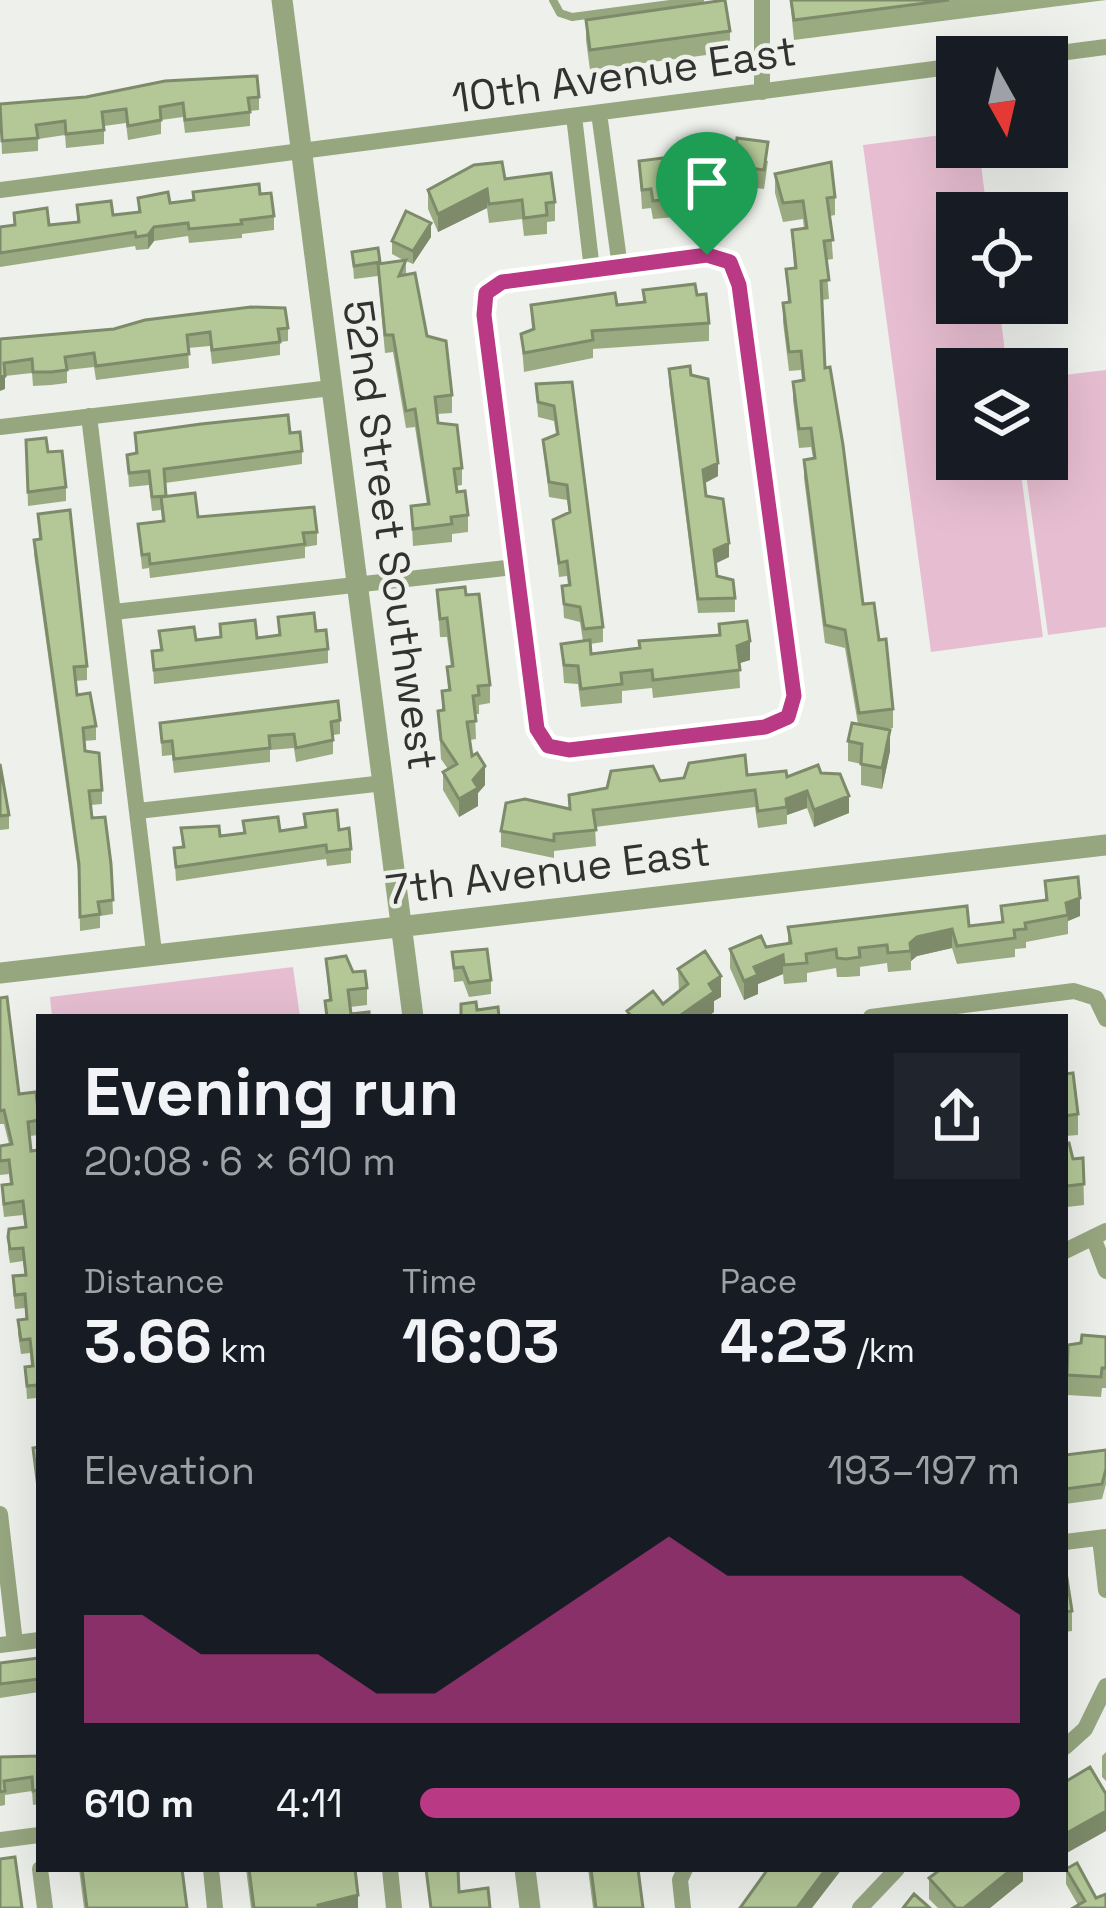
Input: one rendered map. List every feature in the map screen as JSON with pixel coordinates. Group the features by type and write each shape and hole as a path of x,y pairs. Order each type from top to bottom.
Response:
{"street":[{"name":"52nd Street Southwest","path":"282,0 413,1014"},
{"path":"762,0 762,92"},
{"path":"1068,52 1106,47"},
{"name":"10th Avenue East","path":"0,190 936,69"},
{"path":"599,113 620,267"},
{"path":"574,116 592,270"},
{"path":"707,255 730,262 739,285 794,696 788,717 765,727 569,750 548,746 537,729 484,315 486,293 502,282 620,267 707,255"},
{"path":"0,427 331,388"},
{"path":"89,416 154,952"},
{"path":"114,612 515,568"},
{"path":"138,812 384,783"},
{"name":"7th Avenue East","path":"0,973 1106,844"},
{"path":"895,1014 1073,991 1096,998 1106,1019"},
{"path":"1068,1250 1099,1234 1106,1271"},
{"path":"0,1514 8,1644"},
{"path":"1068,1543 1103,1538 1106,1590"},
{"path":"1068,1744 1084,1729 1106,1685"},
{"path":"0,1840 36,1835"},
{"path":"40,1872 45,1908"},
{"path":"211,1872 215,1908"},
{"path":"390,1872 394,1908"},
{"path":"525,1872 530,1908"},
{"path":"683,1908 684,1872"},
{"path":"860,1908 894,1872"}],"lane":[{"path":"553,0 560,14 572,17 700,0"}],"shaded area":[{"path":"936,136 936,168 982,168 984,192 936,192 936,324 1002,324 1004,348 936,348 936,480 1022,480 1043,637 931,652 863,145"},
{"path":"1106,370 1106,627 1048,635 1027,480 1068,480 1068,375"},
{"path":"293,967 300,1014 52,1014 50,997"}],"building":[{"path":"725,0 730,31 590,50 586,20"},
{"path":"791,0 949,0 794,20"},
{"path":"257,76 259,97 248,98 250,112 185,120 183,103 160,107 161,120 128,126 126,109 102,112 104,130 66,134 65,121 36,125 38,138 2,141 0,104 86,97 165,81"},
{"path":"737,138 768,142 764,170 749,168 748,176 706,168 707,177 674,181 676,198 653,201 651,189 642,190 639,161 687,155 686,145 711,142 712,152 735,155"},
{"path":"502,162 505,179 551,173 555,202 546,203 547,215 524,218 522,200 489,204 487,189 438,214 428,190 474,165"},
{"path":"831,162 835,197 827,198 833,240 824,241 829,280 821,281 825,368 830,367 843,445 863,604 874,603 879,640 886,639 893,709 859,713 845,630 825,625 804,460 815,458 811,428 799,429 793,382 804,380 801,351 789,352 783,303 790,302 786,269 796,268 792,230 807,228 803,201 783,203 775,174"},
{"path":"259,184 260,194 271,193 274,216 189,229 188,223 154,227 148,235 136,237 135,232 0,253 0,227 15,225 14,213 47,208 49,225 79,222 77,205 111,201 113,215 140,212 138,198 168,192 170,203 194,200 193,192"},
{"path":"406,211 431,223 413,251 392,241"},
{"path":"378,248 380,262 354,266 352,252"},
{"path":"406,260 399,276 415,273 427,336 446,341 452,395 435,397 438,423 457,425 462,468 454,469 457,492 465,491 468,515 451,517 452,524 413,529 411,506 429,504 415,409 406,411 393,335 385,335 378,264"},
{"path":"695,284 697,295 706,294 709,323 592,331 593,340 524,353 521,334 534,329 531,305 615,293 617,305 645,302 643,290"},
{"path":"251,307 285,308 288,328 278,329 280,342 212,350 210,332 187,335 189,354 96,366 94,353 65,357 67,370 51,372 33,372 32,359 4,363 5,376 0,377 0,339 114,329 145,320"},
{"path":"690,366 691,375 708,379 718,463 703,470 706,496 723,499 729,543 714,550 717,576 733,580 735,598 698,599 669,369"},
{"path":"572,382 603,627 584,629 580,607 564,604 562,586 570,585 567,561 559,563 553,520 570,512 567,485 549,482 543,440 558,434 554,406 538,402 536,384"},
{"path":"288,415 290,433 300,432 302,451 164,469 166,496 152,497 149,471 129,473 127,455 137,453 135,433"},
{"path":"46,438 48,452 62,451 66,487 28,492 26,440"},
{"path":"195,493 198,517 314,507 317,532 303,533 305,544 150,564 149,554 142,555 138,524 164,521 161,497"},
{"path":"70,510 87,666 74,667 77,695 90,693 96,726 83,728 85,751 99,753 102,790 89,791 92,818 105,817 113,900 98,902 100,914 80,917 79,864 34,540 41,539 38,514"},
{"path":"465,587 466,595 479,594 490,685 478,686 479,695 473,696 476,721 467,722 472,756 477,753 485,766 473,780 478,788 459,799 443,772 457,764 441,740 438,711 444,710 442,691 450,690 447,667 453,666 447,618 440,619 437,590"},
{"path":"314,613 316,631 326,630 328,649 154,670 152,651 162,650 159,631 194,627 196,640 221,637 220,624 255,620 257,638 280,635 278,617"},
{"path":"747,621 750,641 737,646 740,670 653,680 652,670 621,673 622,684 581,689 578,666 564,665 561,644 590,640 591,654 640,648 639,641 720,635 719,624"},
{"path":"338,701 340,720 331,722 333,740 296,748 294,734 269,736 270,748 174,759 172,741 162,742 160,723"},
{"path":"852,723 890,730 882,768 861,764 862,744 848,741"},
{"path":"745,755 747,775 786,771 787,777 818,765 821,773 840,774 849,796 814,810 807,791 786,799 787,807 758,811 755,790 593,810 596,830 554,834 554,841 501,831 506,803 525,799 570,809 569,795 607,788 611,771 653,766 660,781 684,778 689,763"},
{"path":"0,764 9,815 0,816"},
{"path":"337,810 339,830 349,828 351,849 327,852 326,845 176,867 174,848 184,847 181,828 219,826 220,836 245,833 243,821 278,817 280,831 306,827 304,814"},
{"path":"1078,877 1080,898 1066,903 1068,915 1025,923 1026,929 1014,930 1015,938 957,946 952,929 917,937 910,943 911,951 888,953 887,945 859,948 860,957 846,959 837,958 836,949 806,954 807,963 784,965 783,955 754,967 758,975 744,981 730,949 761,936 766,947 791,943 788,927 967,906 969,926 1003,922 1001,906 1047,900 1045,881"},
{"path":"487,949 491,980 469,983 463,967 454,968 452,952"},
{"path":"705,951 721,976 709,984 714,992 682,1014 630,1014 627,1011 653,991 663,1004 688,984 678,969"},
{"path":"346,956 353,972 365,971 367,988 348,990 351,1014 327,1014 325,1001 331,1000 326,959"},
{"path":"7,997 19,1094 36,1092 36,1121 28,1122 31,1151 36,1150 36,1385 27,1386 25,1367 33,1366 30,1339 21,1340 18,1320 27,1319 25,1294 15,1295 13,1276 26,1275 23,1248 10,1249 8,1237 9,1229 26,1227 23,1201 4,1204 2,1185 12,1184 9,1160 0,1161 0,1146 12,1144 4,1110 0,1111 0,998"},
{"path":"476,1002 477,1010 498,1007 499,1014 461,1014 461,1004"},
{"path":"1073,1073 1078,1114 1068,1116 1068,1074"},
{"path":"1068,1143 1073,1159 1083,1158 1084,1184 1068,1186"},
{"path":"1082,1335 1106,1337 1106,1368 1101,1377 1068,1375 1068,1345 1081,1343"},
{"path":"1106,1450 1102,1484 1068,1489 1068,1455"},
{"path":"36,1658 36,1679 0,1684 0,1663"},
{"path":"36,1756 36,1790 32,1777 4,1781 5,1791 0,1792 0,1757"},
{"path":"1090,1767 1106,1794 1106,1811 1068,1832 1068,1780"},
{"path":"15,1857 22,1908 0,1908 0,1859"},
{"path":"1077,1863 1096,1898 1106,1894 1106,1908 1073,1908 1085,1901 1068,1868"},
{"path":"82,1872 182,1872 187,1908 87,1908"},
{"path":"249,1872 355,1872 358,1895 319,1908 254,1908"},
{"path":"426,1872 458,1872 459,1892 488,1888 490,1908 431,1908"},
{"path":"591,1872 638,1872 643,1908 596,1908"},
{"path":"766,1872 824,1872 797,1908 740,1908"},
{"path":"937,1872 1008,1872 964,1908 956,1908 929,1878"},
{"path":"914,1894 930,1908 903,1908"}],"route":[{"path":"707,255 730,262 739,285 794,696 788,717 765,727 569,750 548,746 537,729 484,315 486,293 502,282 707,255"}]}
